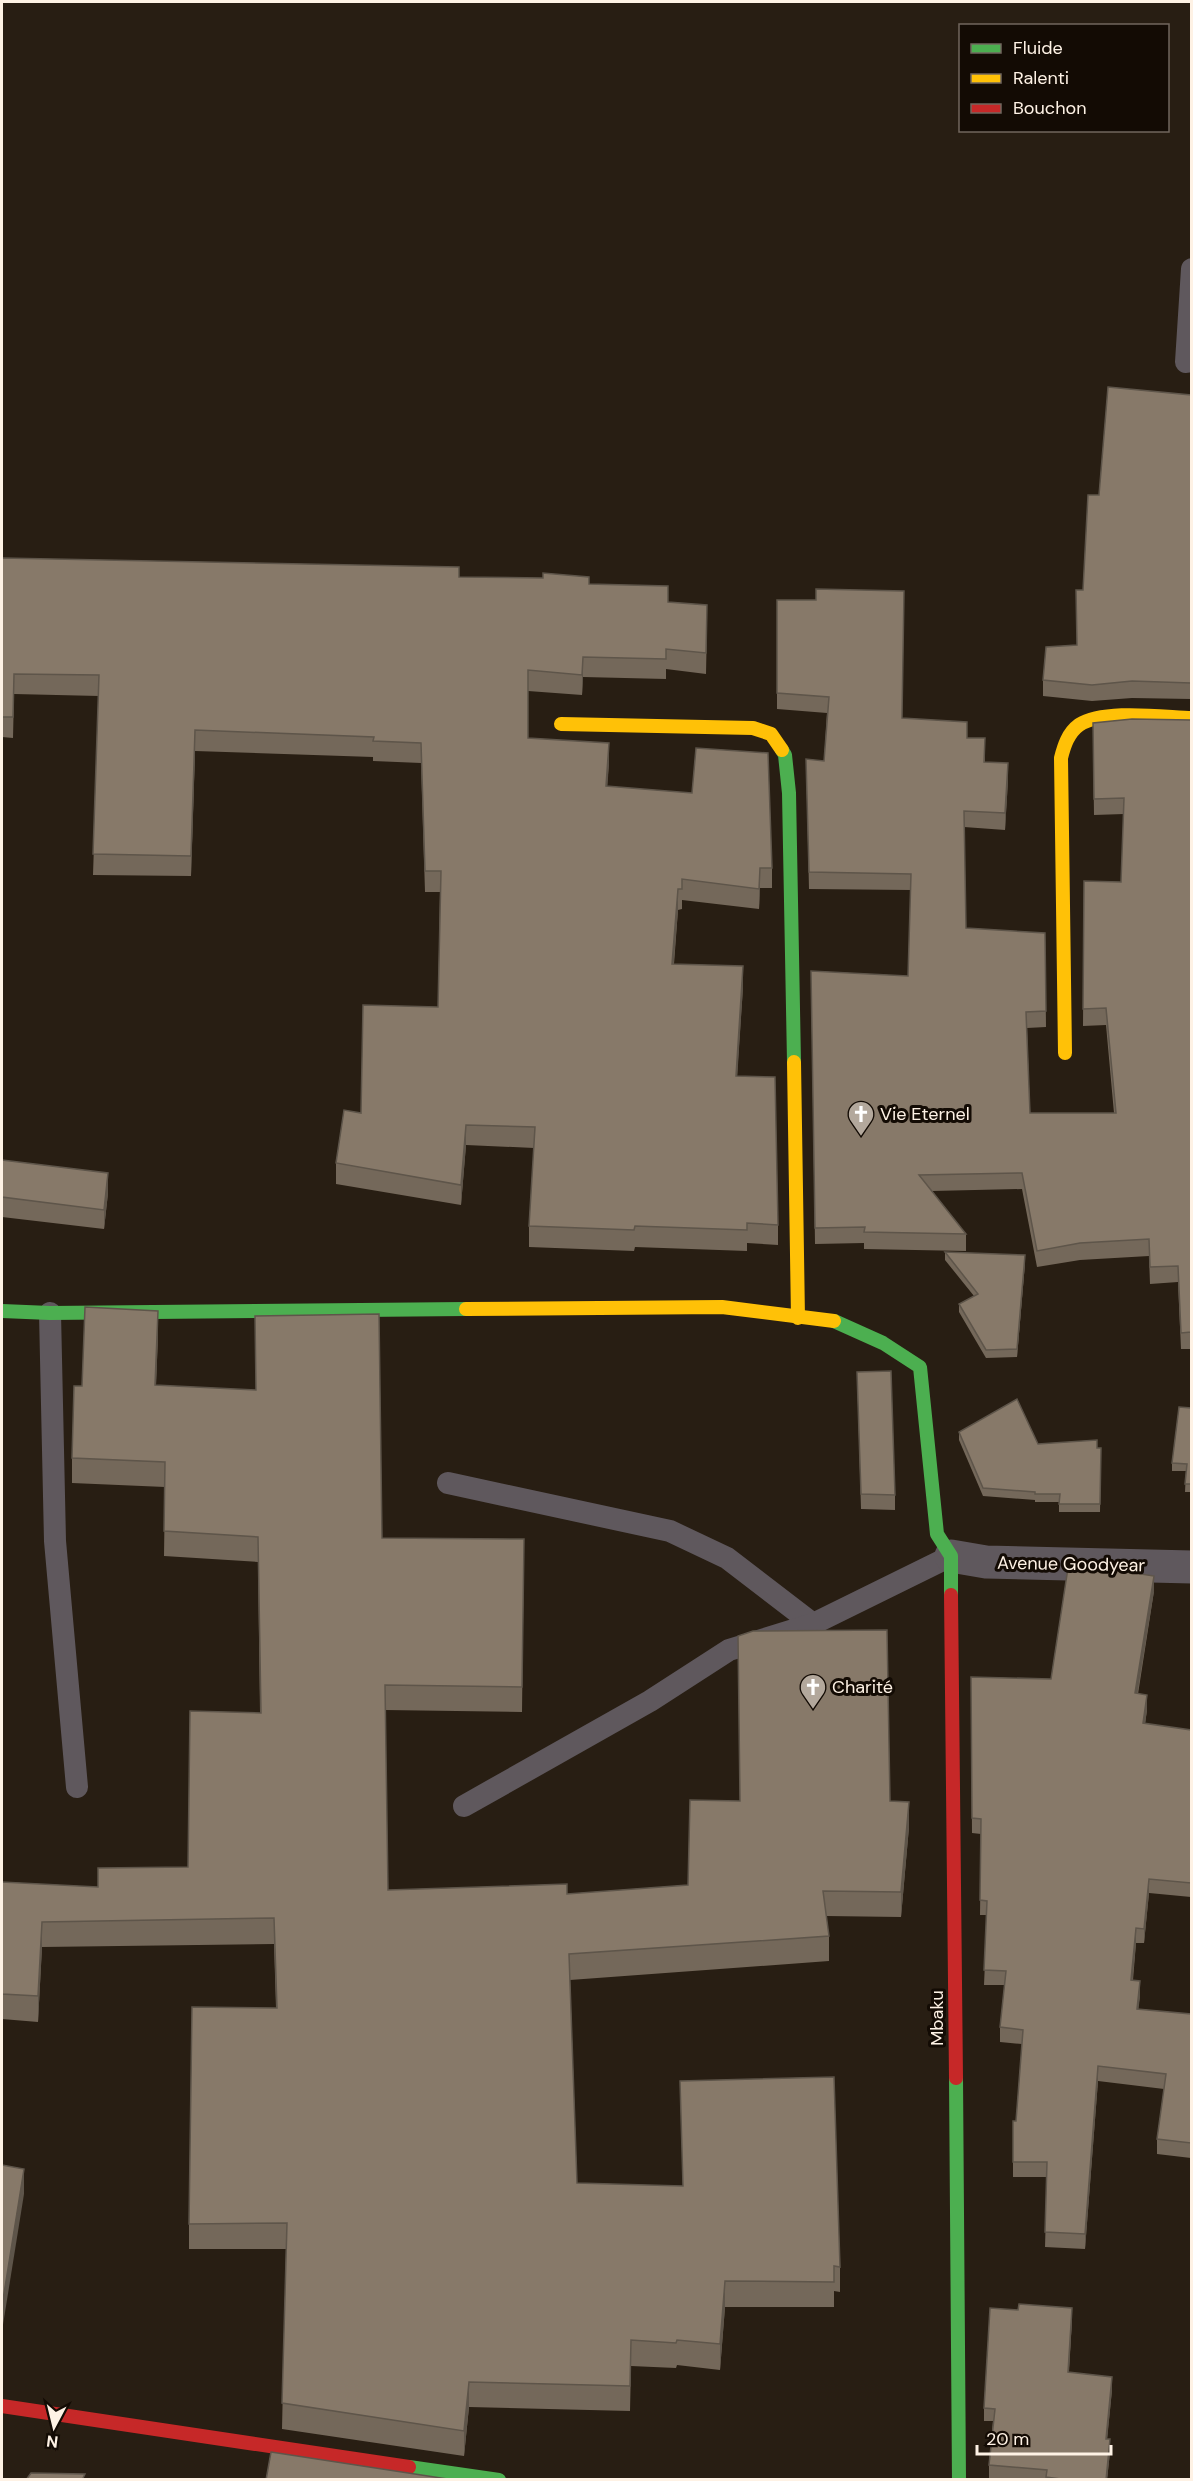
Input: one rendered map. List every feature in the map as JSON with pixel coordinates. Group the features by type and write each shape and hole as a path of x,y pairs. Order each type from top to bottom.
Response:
{"street":[{"path":"1065,1053 1061,758 1066,738 1079,724 1097,717 1191,718"},
{"path":"561,724 753,728 771,734 785,755 789,805 798,1318"},
{"path":"2,1311 50,1313 722,1307 836,1322 883,1343 920,1367 937,1534 951,1556"},
{"name":"Avenue Goodyear","path":"951,1556 986,1562 1191,1567"},
{"name":"Mbaku","path":"951,1556 959,2480"},
{"path":"2,2406 499,2480"}],"lane":[{"path":"1186,362 1191,269"},
{"path":"50,1313 55,1541 77,1786"},
{"path":"448,1483 670,1531 727,1558 813,1624"},
{"path":"464,1806 650,1701 729,1650 813,1624 951,1556"}],"building":[{"path":"1108,387 1191,395 1191,683 1132,681 1092,685 1043,680 1046,647 1077,645 1076,590 1083,590 1088,495 1099,495"},
{"path":"2,558 459,567 459,577 543,578 543,573 589,577 589,584 668,586 668,602 707,605 706,653 666,649 666,659 583,657 582,675 528,670 528,738 609,743 606,786 692,793 696,748 768,753 772,868 760,868 759,889 682,879 682,889 678,889 672,964 743,966 736,1076 775,1077 778,1225 747,1223 747,1230 635,1226 634,1230 529,1226 535,1127 466,1125 461,1185 336,1163 344,1110 361,1113 363,1005 438,1007 441,871 425,871 421,743 373,741 374,737 195,730 191,856 93,854 99,675 14,674 13,717 2,717"},
{"path":"816,589 904,591 902,718 967,722 967,738 985,738 984,762 1008,763 1005,813 964,811 966,928 1045,933 1046,1011 1026,1012 1030,1113 1116,1113 1106,1008 1083,1009 1084,881 1121,882 1124,798 1094,799 1093,723 1132,719 1191,720 1191,1332 1181,1333 1178,1266 1150,1267 1149,1239 1080,1243 1037,1251 1022,1173 919,1175 966,1234 864,1232 865,1227 815,1228 811,971 908,976 911,874 809,872 806,759 824,761 829,697 777,693 777,600 816,600"},
{"path":"2,1160 108,1173 104,1210 2,1197"},
{"path":"945,1252 1025,1255 1017,1349 986,1350 959,1304 978,1294"},
{"path":"85,1307 158,1311 155,1385 256,1390 255,1316 379,1314 382,1538 524,1539 522,1687 385,1685 388,1890 567,1884 567,1894 688,1885 690,1800 740,1801 738,1636 753,1631 887,1630 890,1801 909,1802 901,1892 823,1891 829,1936 569,1954 577,2183 683,2186 680,2081 834,2077 840,2267 834,2266 834,2282 725,2281 720,2344 677,2340 676,2343 631,2340 630,2386 469,2382 464,2431 282,2403 287,2223 189,2224 192,2007 277,2008 274,1918 42,1922 38,1996 2,1994 2,1882 98,1887 98,1868 188,1867 190,1711 261,1713 258,1537 164,1531 165,1462 72,1458 74,1386 82,1386"},
{"path":"891,1371 895,1495 861,1494 857,1372"},
{"path":"1017,1399 1038,1444 1097,1440 1097,1448 1101,1448 1100,1504 1059,1504 1060,1494 1035,1494 1035,1492 983,1488 959,1432"},
{"path":"1179,1407 1191,1408 1191,1484 1185,1484 1187,1464 1172,1463"},
{"path":"1068,1568 1109,1569 1154,1576 1135,1693 1147,1695 1143,1723 1191,1730 1191,1883 1149,1879 1144,1929 1136,1928 1131,1980 1140,1981 1137,2009 1191,2014 1191,2143 1157,2139 1166,2074 1098,2066 1085,2234 1045,2232 1047,2162 1013,2162 1013,2121 1016,2121 1023,2030 1000,2027 1006,1971 984,1970 987,1901 980,1900 981,1819 972,1818 971,1677 1051,1679"},
{"path":"2,2165 24,2169 2,2306"},
{"path":"1019,2304 1072,2308 1068,2372 1112,2377 1106,2439 1110,2439 1106,2480 1068,2480 1046,2477 1047,2470 989,2465 995,2409 984,2408 990,2308 1018,2310"},
{"path":"271,2452 454,2480 266,2480"},
{"path":"31,2473 85,2474 82,2480 26,2480"}],"traffic: fast":[{"path":"782,750 785,755 789,793 794,1062"},
{"path":"2,1311 50,1313 466,1309"},
{"path":"834,1321 883,1343 920,1367 937,1534 951,1556 951,1595"},
{"path":"956,2078 959,2480"},
{"path":"409,2467 499,2480"}],"traffic: slow":[{"path":"1065,1053 1061,758 1065,744 1079,725 1103,717 1134,715 1192,718"},
{"path":"561,724 753,728 771,734 782,750"},
{"path":"794,1062 798,1318"},
{"path":"466,1309 722,1307 834,1321"}],"traffic: jam":[{"path":"951,1595 956,2078"},
{"path":"2,2406 409,2467"}],"place":[{"name":"Vie Eternel","path":"861,1137"},
{"name":"Charité","path":"813,1710"}]}
